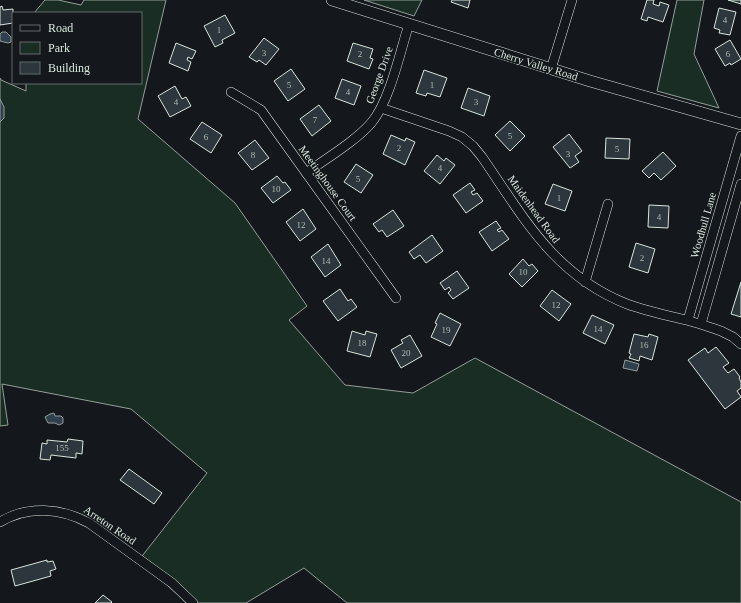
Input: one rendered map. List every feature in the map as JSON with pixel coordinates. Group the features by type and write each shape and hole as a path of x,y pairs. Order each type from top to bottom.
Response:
{"street":[{"name":"Cherry Valley Road","path":"332,0 551,69 741,124"},
{"path":"551,69 572,0"},
{"name":"George Drive","path":"306,173 362,132 373,121 382,108 409,24"},
{"name":"Meetinghouse Court","path":"231,92 261,110 396,298"},
{"name":"Maidenhead Road","path":"382,108 450,130 473,146 539,239 564,266 585,282 627,304 688,320 721,331 733,337 741,344"},
{"name":"Woodhull Lane","path":"688,320 741,136"},
{"path":"701,324 741,184"},
{"path":"585,282 608,204"},
{"name":"Arreton Road","path":"0,522 19,514 34,511 47,510 76,516 89,523 172,583 193,603"}],"green space":[{"path":"45,0 58,0 81,5 84,0 166,0 138,119 235,203 307,306 289,320 345,385 413,393 475,358 741,502 741,603 347,603 304,568 246,603 187,603 139,560 207,473 131,409 2,384 8,425 0,426 0,78 1,80 26,91 26,84 142,84 142,12 35,12"},
{"path":"364,0 422,0 414,16"},
{"path":"677,0 704,0 694,54 719,108 657,91"}],"water":[{"path":"2,32 6,32 11,37 11,42 8,43 0,41 0,34"},
{"path":"0,99 4,107 4,118 0,122"},
{"path":"625,360 639,364 637,371 623,368"},
{"path":"54,413 55,416 61,416 63,418 63,423 59,425 55,423 48,423 45,417"}],"building":[{"path":"452,0 470,0 468,8 451,2"},
{"path":"647,0 654,0 653,4 659,6 660,2 669,5 663,22 648,17 647,21 641,19"},
{"path":"728,0 741,0 741,4"},
{"path":"2,6 3,10 13,9 12,23 0,25 0,7"},
{"path":"719,8 736,12 730,35 719,33 720,30 714,28"},
{"path":"225,15 235,33 222,40 223,43 215,47 204,26"},
{"path":"264,38 279,49 266,65 259,60 257,62 249,57"},
{"path":"730,40 741,59 731,65 730,63 725,66 715,49"},
{"path":"176,43 196,51 192,59 188,57 187,60 191,62 188,71 169,63"},
{"path":"353,43 373,49 370,58 373,59 369,69 347,61"},
{"path":"291,69 305,89 288,101 274,81"},
{"path":"424,70 447,78 440,97 427,93 426,96 416,93"},
{"path":"342,79 361,86 354,105 335,98"},
{"path":"175,86 182,99 186,97 191,106 170,117 158,96"},
{"path":"468,88 490,96 484,116 461,108"},
{"path":"319,105 331,121 312,136 300,119"},
{"path":"510,121 525,136 510,151 495,135"},
{"path":"202,122 222,135 211,153 190,139"},
{"path":"569,134 582,151 575,156 579,162 570,168 553,147"},
{"path":"391,135 405,141 406,138 415,142 405,165 383,154"},
{"path":"606,138 630,139 629,159 605,158"},
{"path":"255,140 269,158 252,170 238,153"},
{"path":"663,152 676,166 661,180 654,173 649,178 642,171"},
{"path":"437,155 444,161 446,158 455,165 440,184 424,171"},
{"path":"356,164 373,175 361,193 344,182"},
{"path":"277,176 283,183 285,182 291,190 273,203 261,188"},
{"path":"470,183 475,190 471,192 473,195 477,193 483,201 466,213 453,195"},
{"path":"553,184 572,191 565,211 545,204"},
{"path":"649,205 669,206 668,228 648,227"},
{"path":"303,209 316,229 300,241 286,222"},
{"path":"393,210 404,226 387,237 382,230 379,232 373,224"},
{"path":"496,221 501,228 497,230 499,232 502,230 509,239 492,251 479,232"},
{"path":"432,235 443,251 426,263 420,255 414,259 409,252"},
{"path":"636,243 655,249 648,273 629,267"},
{"path":"328,244 341,265 325,277 311,257"},
{"path":"523,259 529,266 532,264 538,271 522,287 509,274"},
{"path":"457,271 469,288 453,299 448,293 451,290 449,287 445,290 440,283"},
{"path":"741,282 741,317 731,314"},
{"path":"340,289 348,301 351,299 357,307 338,321 323,301"},
{"path":"552,290 571,304 559,321 540,306"},
{"path":"440,313 461,324 450,346 431,337"},
{"path":"592,315 614,325 605,344 583,333"},
{"path":"352,331 365,335 366,331 377,334 370,357 347,351"},
{"path":"634,334 648,337 649,334 658,337 652,360 640,356 639,361 629,358"},
{"path":"410,335 422,356 401,368 391,350 403,343 401,340"},
{"path":"716,347 729,363 723,367 728,373 734,369 740,377 741,382 741,388 737,391 741,397 725,409 688,360 705,348 708,353"},
{"path":"68,439 83,441 82,454 76,453 76,458 51,455 50,460 40,459 42,443 47,444 47,440 67,442"},
{"path":"129,469 162,493 154,504 120,480"},
{"path":"47,560 47,562 53,561 56,569 50,571 51,576 15,586 11,570"},
{"path":"103,595 112,602 95,603"}]}
